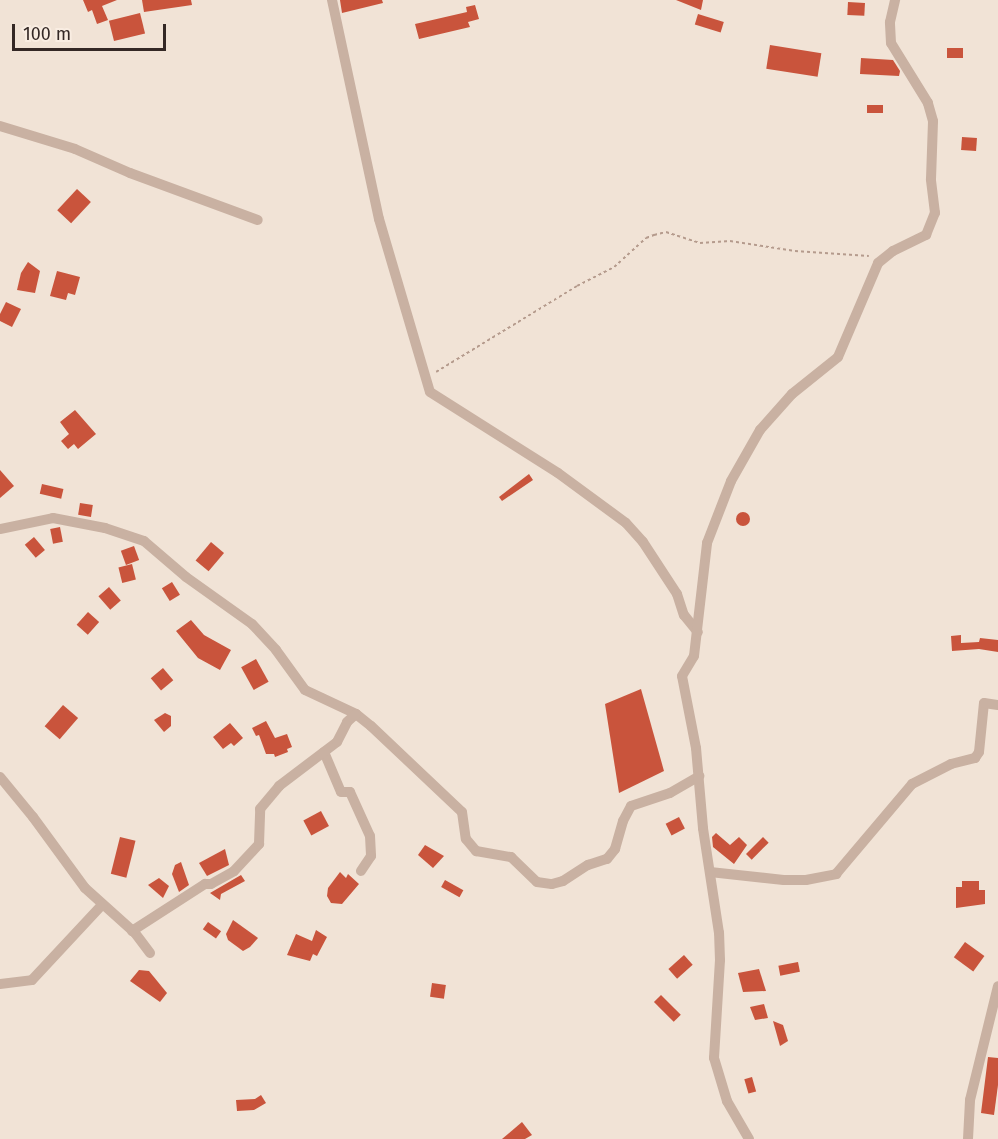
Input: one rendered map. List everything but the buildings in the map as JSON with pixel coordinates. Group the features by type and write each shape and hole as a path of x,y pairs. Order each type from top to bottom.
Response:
{"street":[{"path":"332,0 379,219 424,378 433,396 558,473 626,523 643,542 677,594 684,615 698,632"},
{"path":"749,1139 728,1101 714,1058 720,960 699,776 690,709 682,676 694,656 707,543 731,481 760,430 797,390 838,357 871,277 885,256 926,235 936,213 931,179 933,121 928,103 891,43 890,22 895,0"},
{"path":"0,126 75,149 130,173 258,220"},
{"path":"0,529 52,518 96,525 136,536 186,577 252,624 276,650 305,690 356,714 462,812 466,839 476,850 511,856 537,882 552,884 563,881 588,865 607,859 615,849 623,821 631,806 670,793 699,776"},
{"path":"710,872 784,880 806,880 836,874 912,784 951,764 975,758 979,752 984,703 998,705"},
{"path":"132,931 205,884 211,884 234,871 259,844 260,809 279,786 337,742 347,722 356,714"},
{"path":"324,752 341,792 350,792 370,836 371,856 361,871"},
{"path":"0,777 33,817 85,888 132,931 150,953"},
{"path":"0,984 32,980 102,904"},
{"path":"968,1139 970,1100 998,986"}],"path":[{"path":"424,378 614,267 646,238 654,235 676,233 690,242 730,241 824,254 885,256"}]}
